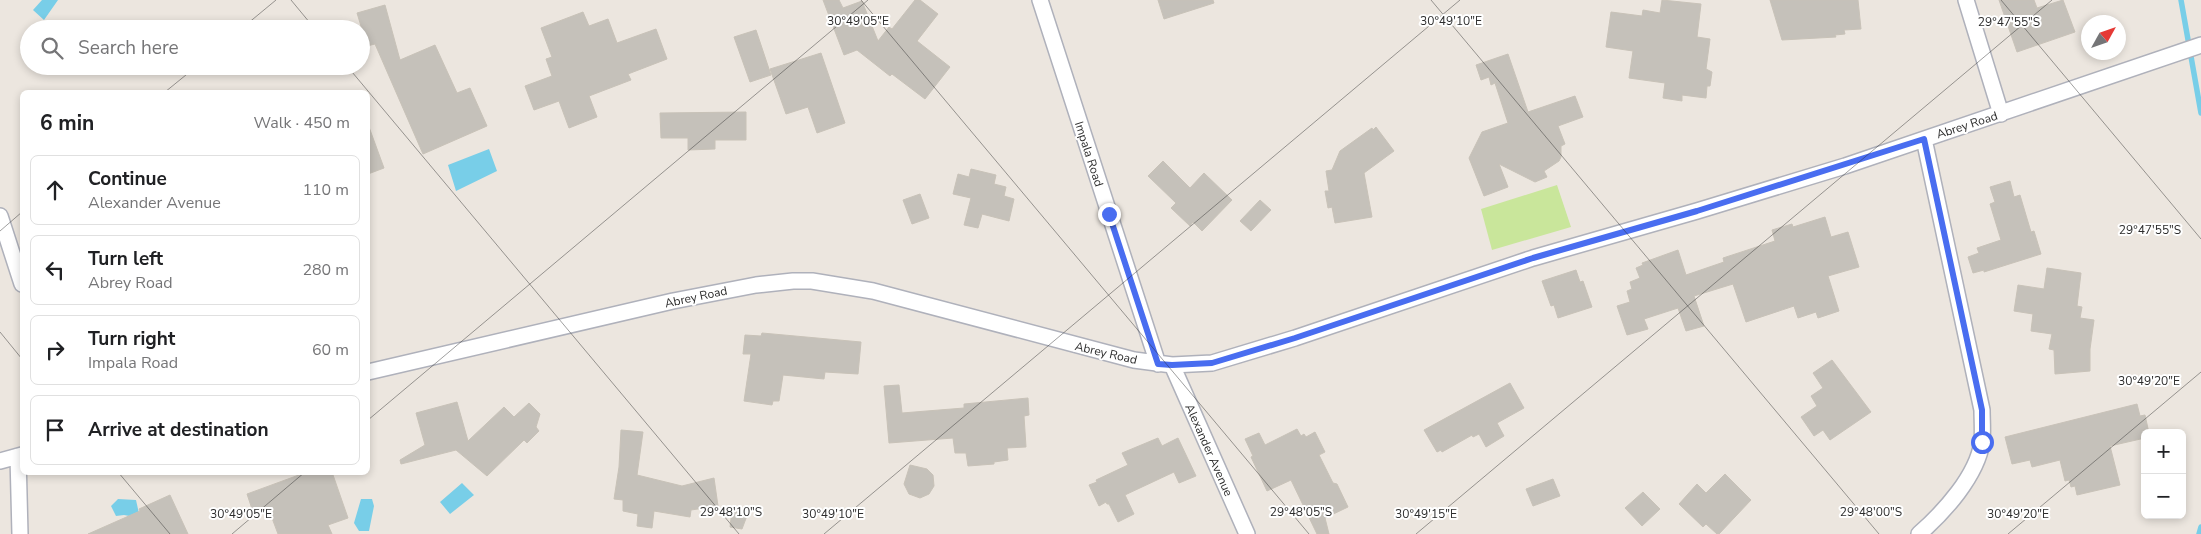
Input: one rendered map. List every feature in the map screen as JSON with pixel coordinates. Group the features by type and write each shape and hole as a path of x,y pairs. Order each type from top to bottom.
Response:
{"street":[{"name":"Impala Road","path":"1040,0 1165,365"},
{"path":"1966,0 2001,114"},
{"name":"Abrey Road","path":"370,372 673,301 756,285 793,281 812,281 857,288 1108,355 1165,365 1196,365 1221,360 1295,338 1533,258 1707,208 1924,139 2201,45"},
{"path":"1919,534 1948,506 1976,462 1982,442 1982,410 1924,139"},
{"path":"0,216 20,278"},
{"name":"Alexander Avenue","path":"1165,365 1247,534"},
{"path":"0,461 20,456 20,534"}],"green space":[{"path":"1557,185 1571,227 1492,250 1481,209"}],"water":[{"path":"42,0 58,0 44,20 33,10"},
{"path":"489,149 497,171 456,191 448,165"},
{"path":"462,483 474,495 450,514 440,502"},
{"path":"118,499 136,500 140,518 124,515 116,516 111,506"},
{"path":"361,499 372,499 374,506 369,531 359,531 354,523"}],"building":[{"path":"823,0 839,0 843,8 862,1 878,41 889,27 892,29 915,0 920,0 938,14 917,41 950,67 925,99 892,74 890,76 857,50 844,55"},
{"path":"1158,0 1213,0 1214,3 1164,19"},
{"path":"1662,0 1701,4 1697,37 1710,39 1706,69 1712,72 1710,86 1707,86 1706,98 1682,95 1682,101 1663,98 1665,83 1629,78 1633,51 1606,47 1611,12 1642,16 1643,10 1660,13"},
{"path":"1770,0 1858,0 1861,29 1844,30 1845,34 1835,35 1836,37 1782,40"},
{"path":"1999,0 2034,0 2037,8 2063,0 2075,32 2017,52"},
{"path":"385,5 400,60 435,45 457,93 470,88 487,126 423,154 375,44 370,45 370,20 359,20 357,13"},
{"path":"583,12 589,26 608,19 617,43 656,29 667,59 628,74 631,80 589,96 597,117 569,128 559,101 534,110 525,86 552,76 546,59 552,57 541,28"},
{"path":"756,30 771,75 750,82 734,37"},
{"path":"821,53 845,123 817,133 808,107 786,114 770,69"},
{"path":"1508,54 1528,112 1575,96 1583,117 1558,126 1565,144 1561,146 1559,161 1544,171 1547,177 1535,182 1499,164 1508,187 1484,196 1469,158 1482,132 1508,123 1495,83 1491,85 1489,77 1481,80 1476,65"},
{"path":"746,112 746,140 715,140 715,149 688,150 688,138 661,138 660,113"},
{"path":"1376,127 1394,151 1364,173 1372,217 1335,223 1332,207 1328,208 1325,191 1329,191 1326,171 1332,170 1340,151"},
{"path":"370,130 384,168 370,173"},
{"path":"1163,161 1190,188 1204,173 1232,200 1202,231 1193,222 1190,226 1171,208 1176,203 1148,176"},
{"path":"971,169 996,175 994,184 1006,187 1004,196 1014,199 1009,221 982,214 978,228 964,225 971,198 953,194 958,174 969,177"},
{"path":"2010,181 2014,197 2020,195 2031,232 2034,231 2041,254 1984,272 1984,270 1973,273 1968,257 1979,253 1977,248 2001,240 1990,204 1995,202 1990,187"},
{"path":"920,194 929,218 912,224 903,200"},
{"path":"1260,200 1271,210 1251,231 1240,221"},
{"path":"1825,217 1831,237 1848,232 1859,267 1828,276 1839,311 1818,318 1816,312 1798,318 1794,306 1746,322 1733,284 1694,296 1704,326 1686,331 1678,308 1644,319 1648,329 1627,335 1617,306 1630,302 1627,291 1632,289 1630,282 1640,278 1636,268 1643,265 1642,263 1678,250 1686,275 1724,262 1723,258 1775,241 1772,230 1792,224 1793,227"},
{"path":"2047,268 2081,273 2077,306 2082,307 2080,318 2094,320 2090,349 2090,371 2055,374 2054,350 2049,349 2052,334 2031,331 2033,314 2014,311 2018,285 2044,289"},
{"path":"1576,270 1580,282 1583,281 1592,307 1558,318 1554,305 1551,306 1542,281"},
{"path":"762,333 861,342 858,374 825,372 824,379 783,375 779,401 773,401 772,405 744,401 751,354 743,354 745,335 761,336"},
{"path":"1832,360 1871,412 1830,440 1823,430 1814,436 1801,417 1817,406 1811,396 1823,388 1813,373"},
{"path":"1510,383 1524,408 1497,423 1504,436 1486,447 1479,434 1473,437 1472,435 1442,452 1441,450 1437,452 1424,430"},
{"path":"899,385 902,413 964,408 964,404 1028,398 1029,415 1024,416 1026,447 1007,448 1008,460 994,462 994,464 968,466 966,453 955,453 953,438 889,443 884,386"},
{"path":"457,402 468,441 504,407 514,417 529,403 540,414 536,427 539,431 527,443 524,440 487,476 456,450 401,464 400,460 425,445 416,413"},
{"path":"2137,404 2140,416 2145,415 2148,429 2141,429 2141,439 2110,446 2120,485 2077,495 2075,486 2071,487 2069,480 2065,481 2060,460 2032,467 2030,460 2012,464 2005,437"},
{"path":"1297,429 1301,436 1304,434 1306,437 1315,432 1325,452 1319,455 1333,483 1337,484 1348,507 1325,518 1329,534 1317,534 1291,480 1267,491 1245,439 1259,433 1265,445"},
{"path":"621,430 643,432 637,475 682,486 714,478 718,506 691,510 690,517 654,511 652,528 637,526 638,514 623,511 623,500 614,499 619,467"},
{"path":"1158,438 1162,446 1178,438 1196,476 1179,483 1174,472 1125,495 1134,514 1118,522 1109,504 1106,502 1099,506 1089,485 1128,465 1122,453"},
{"path":"910,465 927,469 933,475 934,486 929,494 920,498 909,494 904,484"},
{"path":"1725,474 1751,500 1717,534 1706,524 1703,527 1679,504 1697,484 1706,493"},
{"path":"299,475 333,475 348,518 328,525 332,534 278,534 269,510 254,515 247,494"},
{"path":"1553,479 1560,496 1533,506 1526,489"},
{"path":"1643,492 1660,509 1642,526 1625,508"},
{"path":"170,495 188,534 88,534 140,511 139,509"},
{"path":"732,510 748,513 742,529 730,527"}],"waterway":[{"path":"2181,0 2201,113"},
{"path":"2199,534 2201,527"}],"route":[{"path":"1109,214 1158,364 1196,365 1212,363 1295,338 1533,258 1845,166 1924,139 1982,410 1982,442"}]}
